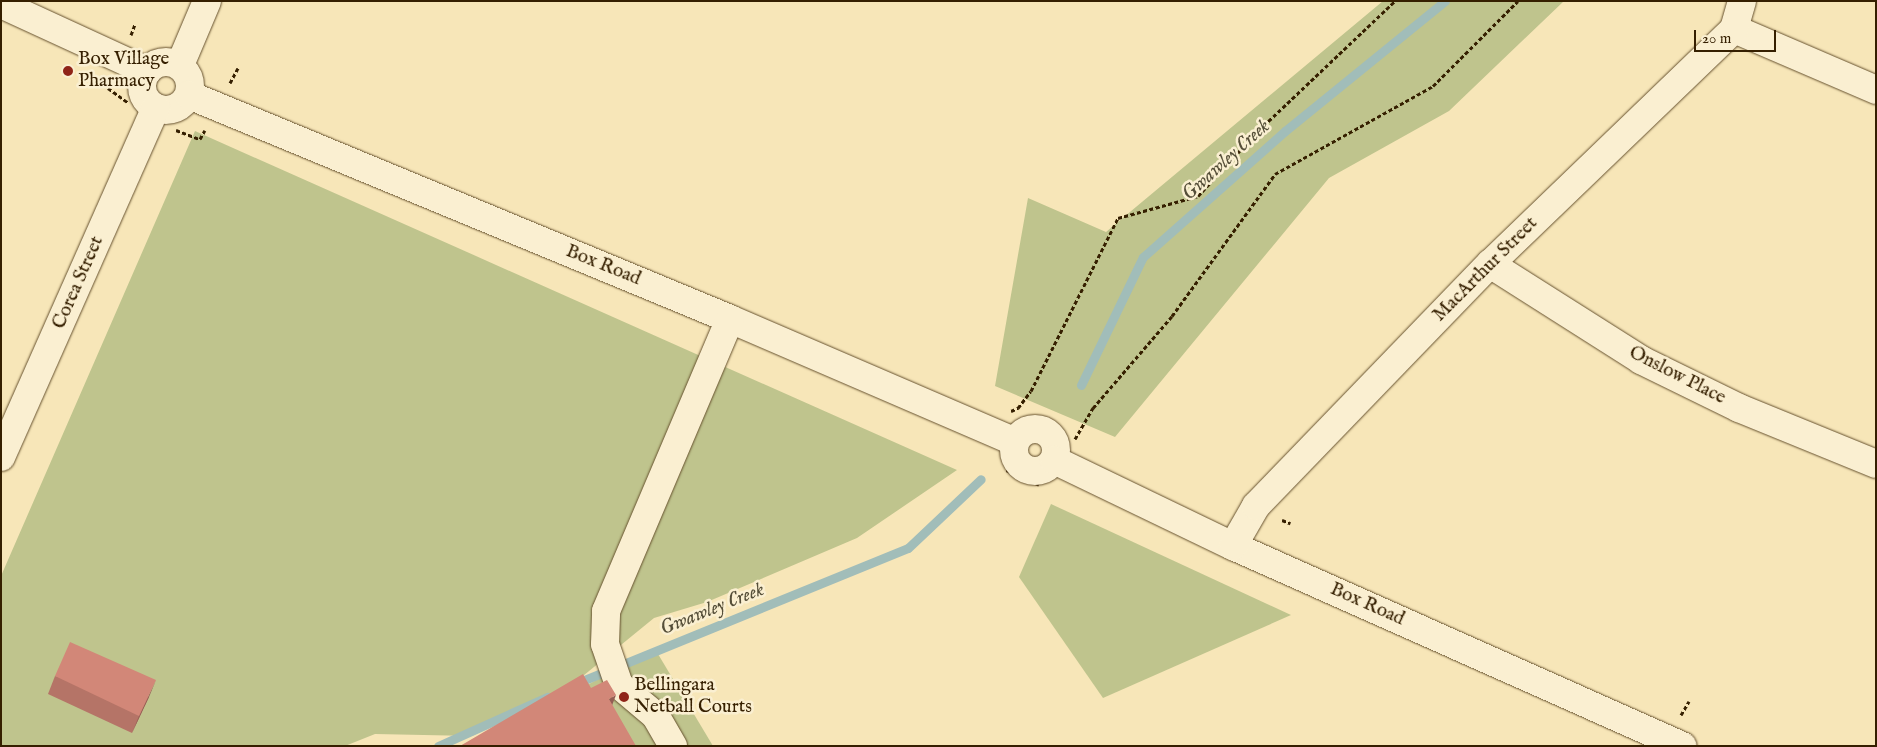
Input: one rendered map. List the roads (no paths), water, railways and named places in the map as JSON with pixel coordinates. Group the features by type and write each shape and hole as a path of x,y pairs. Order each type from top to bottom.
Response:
{"street":[{"path":"180,65 207,1"},
{"path":"1742,1 1734,29 1876,90"},
{"path":"1,4 147,71"},
{"name":"MacArthur Street","path":"1233,546 1256,506 1490,264 1734,29"},
{"path":"162,62 180,65 188,73 191,84 189,95 184,103 175,109 165,110 156,108 147,101 142,92 142,80 147,71 162,62"},
{"name":"Box Road","path":"189,95 730,319 1015,442 1027,430 1044,430 1051,435 1055,442 1057,461 1233,546 1682,746"},
{"name":"Corea Street","path":"1,457 156,108"},
{"name":"Onslow Place","path":"1490,264 1641,360 1739,408 1876,464"},
{"path":"673,746 656,716 619,685 605,644 606,611 730,319"}],"waterway":[{"name":"Gwawley Creek","path":"1081,385 1143,257 1285,131 1445,1"},
{"name":"Gwawley Creek","path":"577,683 908,548 981,479"},
{"name":"Gwawley Creek","path":"438,746 547,697"}],"place":[{"name":"Box Village Pharmacy","path":"68,71"},
{"name":"Bellingara Netball Courts","path":"624,697"}]}
